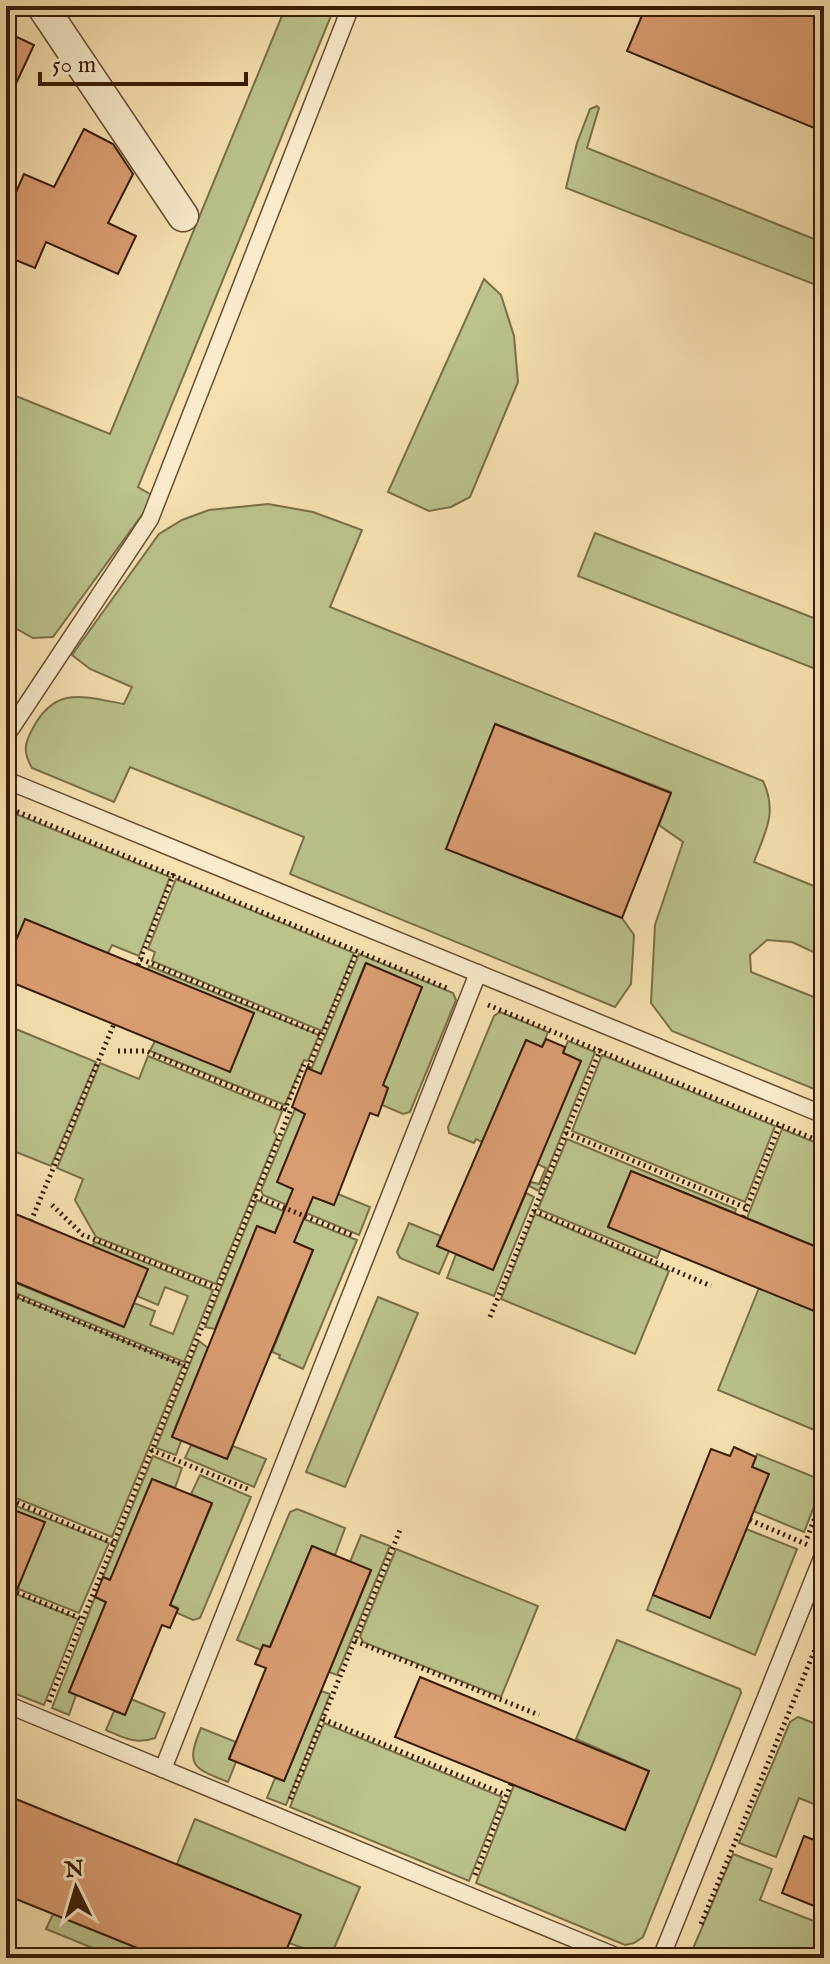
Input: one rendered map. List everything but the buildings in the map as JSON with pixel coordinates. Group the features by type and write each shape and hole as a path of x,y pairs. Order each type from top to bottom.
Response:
{"street":[{"path":"42,6 183,216"}],"lane":[{"path":"6,736 150,519 351,6"},
{"path":"6,780 824,1115"},
{"path":"163,1769 478,973"},
{"path":"661,1958 819,1550"},
{"path":"6,1704 620,1958"}],"path":[{"path":"6,807 824,1143"},
{"path":"182,852 140,962 322,1035"},
{"path":"285,1109 304,1064 309,1066 366,928"},
{"path":"31,1221 114,1024"},
{"path":"490,1317 609,1027"},
{"path":"42,1719 290,1111 146,1051 118,1051"},
{"path":"743,1217 789,1101"},
{"path":"566,1133 747,1208"},
{"path":"255,1196 371,1243"},
{"path":"52,1205 83,1235 217,1288"},
{"path":"534,1211 711,1286"},
{"path":"6,1292 185,1366"},
{"path":"151,1450 270,1499"},
{"path":"6,1498 113,1543"},
{"path":"750,1520 819,1550"},
{"path":"282,1818 400,1530"},
{"path":"6,1588 82,1619"},
{"path":"699,1929 824,1628"},
{"path":"355,1641 539,1715"},
{"path":"323,1719 506,1795"},
{"path":"467,1895 511,1784"}],"green space":[{"path":"286,6 335,6 138,487 155,497 53,637 33,638 6,623 6,392 110,434"},
{"path":"599,108 587,148 824,243 824,288 566,188 577,143 590,109"},
{"path":"484,279 501,295 514,336 518,382 470,497 451,507 429,511 388,492"},
{"path":"268,504 313,512 362,530 330,607 763,781 770,813 754,862 824,890 824,957 792,942 767,940 750,955 751,972 824,1001 824,1093 672,1031 651,1003 655,925 683,842 659,825 671,792 496,724 447,849 622,918 634,935 631,984 615,1007 290,874 304,837 130,767 114,802 32,768 26,753 28,739 42,714 51,705 72,697 124,704 132,687 90,669 72,655 159,534 182,520 209,510"},
{"path":"595,533 824,622 824,640 813,668 578,576"},
{"path":"6,810 170,877 139,956 112,945 108,953 6,964"},
{"path":"176,879 354,953 322,1031 152,961 155,952 148,949"},
{"path":"359,954 453,993 456,1000 410,1112 403,1114 382,1105 388,1088 383,1085 422,987 365,964 321,1074 311,1070"},
{"path":"149,966 319,1035 308,1061 304,1060 285,1105 150,1051 155,1041 230,1071 254,1013 148,970"},
{"path":"500,1012 548,1032 542,1047 526,1040 482,1142 476,1139 474,1143 449,1133 448,1127 494,1016"},
{"path":"6,1025 96,1062 51,1166 6,1148"},
{"path":"568,1041 595,1052 539,1191 529,1186 531,1182 539,1184 546,1168 537,1164 581,1061 563,1053"},
{"path":"602,1055 775,1126 745,1202 572,1131"},
{"path":"148,1056 282,1111 274,1132 277,1136 216,1284 96,1237 75,1200 83,1179 57,1168 100,1063 139,1079"},
{"path":"295,1109 306,1113 278,1182 333,1205 338,1194 370,1207 359,1235 263,1195 261,1190"},
{"path":"782,1129 824,1146 824,1250 747,1218"},
{"path":"567,1139 736,1209 735,1213 631,1171 608,1227 661,1248 657,1258 538,1209"},
{"path":"526,1193 534,1197 494,1296 447,1278 456,1254 493,1270"},
{"path":"257,1200 288,1213 275,1233 257,1226 215,1329 205,1327"},
{"path":"535,1214 669,1271 635,1354 501,1299"},
{"path":"301,1218 357,1240 303,1369 272,1352 313,1250 294,1242"},
{"path":"409,1223 441,1236 437,1246 449,1251 439,1274 400,1258 397,1252"},
{"path":"95,1242 213,1290 184,1362 13,1292 16,1283 123,1327 134,1303 155,1311 150,1325 173,1334 188,1296 165,1287 158,1305 137,1296 92,1246"},
{"path":"759,1288 824,1315 824,1434 718,1390"},
{"path":"6,1293 183,1365 112,1537 6,1494"},
{"path":"378,1297 418,1313 345,1487 306,1472"},
{"path":"199,1341 208,1348 172,1436 181,1441 176,1455 156,1448"},
{"path":"191,1445 227,1459 233,1446 266,1459 254,1487 185,1458"},
{"path":"757,1454 824,1481 804,1532 753,1511 768,1474 752,1467"},
{"path":"153,1456 182,1468 175,1488 152,1479 111,1580 103,1577"},
{"path":"200,1475 251,1497 200,1618 193,1620 177,1613 178,1608 170,1605 212,1504 191,1494"},
{"path":"6,1502 109,1543 79,1613 6,1584 6,1575 44,1523 6,1507"},
{"path":"297,1509 345,1528 335,1555 312,1546 270,1647 263,1645 261,1650 237,1640 290,1512"},
{"path":"746,1529 797,1549 755,1655 647,1610 653,1595 710,1618"},
{"path":"361,1535 390,1546 337,1675 329,1672 371,1571 350,1562"},
{"path":"396,1549 538,1606 501,1697 363,1642 360,1636"},
{"path":"6,1590 78,1619 44,1705 6,1690"},
{"path":"95,1597 106,1602 69,1692 76,1695 69,1715 52,1708"},
{"path":"617,1640 740,1689 741,1693 643,1937 625,1945 476,1883 514,1785 625,1830 649,1771 576,1739"},
{"path":"321,1691 330,1694 286,1805 267,1798 275,1778 284,1781"},
{"path":"131,1699 165,1713 155,1738 136,1741 106,1730 114,1711 125,1715"},
{"path":"798,1717 824,1727 824,1808 799,1798 776,1857 739,1843 790,1722"},
{"path":"324,1723 502,1797 469,1881 290,1807"},
{"path":"201,1728 236,1742 229,1758 236,1762 228,1782 195,1764 194,1750"},
{"path":"195,1819 360,1887 330,1958 289,1943 300,1915 177,1864"},
{"path":"733,1854 772,1869 760,1900 824,1925 824,1958 692,1958 692,1951"},
{"path":"53,1914 162,1958 117,1958 46,1929"}]}
